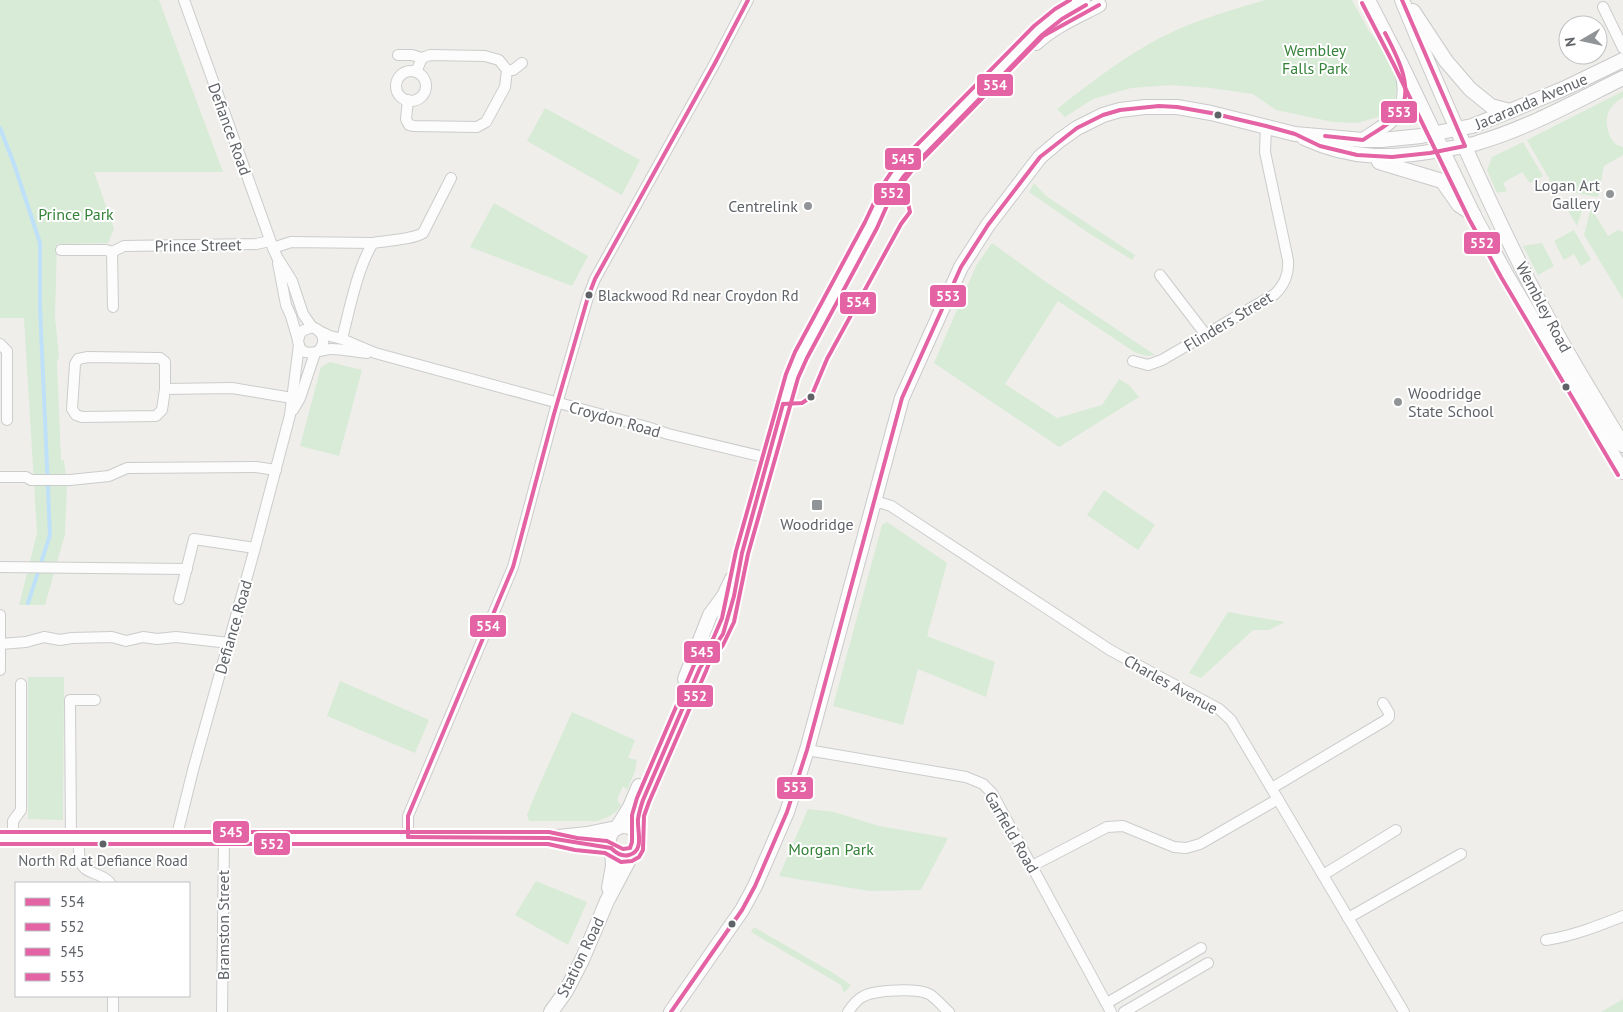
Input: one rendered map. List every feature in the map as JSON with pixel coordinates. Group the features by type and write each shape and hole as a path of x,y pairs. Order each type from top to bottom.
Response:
{"street":[{"name":"Defiance Road","path":"176,838 290,415 298,342 286,305 273,249 184,0"},
{"path":"408,837 408,816 513,566 557,402 595,279 748,0"},
{"path":"549,838 611,848 621,856 632,854 638,846 638,818 643,800 700,668 705,658 718,642 728,620 740,563 788,388 801,355 871,225 888,189 1033,41 1047,22 1083,0"},
{"name":"Wembley Road","path":"1368,0 1444,150 1474,216 1506,274 1623,472"},
{"name":"Wembley Road","path":"1402,0 1457,129 1529,281 1561,340 1623,445"},
{"path":"1406,0 1446,61 1470,89 1491,106 1510,111"},
{"path":"1033,41 1099,1"},
{"path":"1603,6 1623,48"},
{"path":"398,55 412,55 422,58 430,56 485,56 499,60 507,70 506,87 486,122 477,127 409,125 406,119 408,100"},
{"path":"416,72 422,58"},
{"name":"Jacaranda Avenue","path":"1295,134 1382,140 1472,126 1564,89 1623,60"},
{"path":"1363,140 1391,121 1398,114 1403,104 1405,85 1400,62"},
{"path":"507,70 513,70 522,63"},
{"path":"411,71 420,74 425,82 424,92 418,99 408,100 400,95 396,86 402,74 411,71"},
{"name":"Jacaranda Avenue","path":"1356,155 1392,158 1465,146 1494,138 1623,78"},
{"path":"672,1012 748,899 787,812 807,750 902,398 961,268 988,225 1040,157 1077,128 1103,116 1120,110 1135,108 1177,107 1211,112 1295,134 1320,146 1442,181 1459,205 1474,216"},
{"name":"Flinders Street","path":"1133,361 1148,365 1162,360 1275,294 1280,288 1287,275 1288,260 1266,152 1266,126"},
{"name":"Prince Street","path":"112,252 124,246 256,244 273,249 291,242 373,244 392,239 417,237 423,233 451,178"},
{"path":"342,339 362,266 373,244"},
{"name":"Defiance Road","path":"273,249 292,281 303,314 315,329"},
{"path":"61,250 106,250 112,252 113,308"},
{"path":"1160,275 1206,335"},
{"path":"315,329 323,338 323,343 317,352 305,352 298,342 302,331 315,329"},
{"name":"Croydon Road","path":"315,329 375,354"},
{"path":"0,344 7,351 7,420"},
{"name":"Croydon Road","path":"317,352 332,349 375,354 557,402 666,434 768,458"},
{"name":"Defiance Road","path":"290,415 300,398 317,352"},
{"path":"88,357 160,358 164,362 165,389 162,410 156,416 82,417 76,415 72,409 75,364 78,359 88,357"},
{"path":"165,389 232,388 292,398"},
{"path":"0,477 26,477 31,480 70,480 109,476 127,468 256,467 276,470"},
{"name":"Charles Avenue","path":"875,500 891,506 1110,650 1219,709 1231,720 1404,1012"},
{"path":"180,599 194,539 255,548"},
{"path":"611,848 610,837 630,807 710,615 728,589 740,563"},
{"path":"0,568 187,569"},
{"path":"710,615 716,613 728,620"},
{"path":"0,615 0,670"},
{"path":"0,644 26,642 44,637 60,640 112,637 126,640 143,637 157,639 176,637 229,643"},
{"path":"21,684 21,810 13,821 7,838 549,838 588,834 622,826 630,827 636,832 639,839"},
{"path":"95,700 70,700 75,838 82,865 86,870 104,876 109,882"},
{"path":"1272,788 1386,720 1389,717 1389,713 1383,703"},
{"name":"Garfield Road","path":"807,750 966,777 983,784 992,793 1109,1008"},
{"path":"1032,866 1107,827 1123,826 1174,847 1186,848 1200,844 1278,799"},
{"path":"1323,875 1396,830"},
{"name":"Bramston Street","path":"222,1012 224,839"},
{"name":"Station Road","path":"606,901 613,866 611,848"},
{"name":"Station Road","path":"552,1012 578,968 606,901 632,854"},
{"path":"1348,918 1461,854"},
{"path":"1546,940 1593,928 1623,916"},
{"path":"1109,1008 1201,948"},
{"path":"1124,1012 1208,963"},
{"path":"848,1012 862,996 874,992 916,991 929,994 949,1012"},
{"path":"113,997 113,1012"}],"green space":[{"name":"Prince Park","path":"0,0 159,0 223,172 94,172 114,229 108,243 57,244 55,317 59,356 57,362 61,460 64,460 67,485 65,534 45,605 19,605 37,533 24,318 0,318"},
{"name":"Wembley Falls Park","path":"1265,0 1352,0 1369,31 1391,59 1398,80 1395,100 1378,117 1357,123 1333,122 1276,110 1253,94 1171,85 1131,88 1093,99 1065,117 1057,109 1135,52 1161,37 1205,19"},
{"path":"1623,91 1623,97 1610,109 1607,119 1611,138 1617,145 1623,147 1623,155 1604,166 1598,197 1555,189 1527,140"},
{"path":"545,108 640,160 622,195 527,141"},
{"path":"1523,142 1543,176 1530,183 1522,172 1503,183 1507,191 1497,193 1487,170 1492,157"},
{"path":"1034,183 1046,196 1135,255 1132,260 1029,192"},
{"path":"1561,199 1579,204 1583,208 1577,226"},
{"path":"494,203 588,256 572,286 470,247"},
{"path":"1591,208 1608,236 1618,230 1623,232 1623,299 1584,235"},
{"path":"1574,230 1591,260 1581,266 1574,254 1564,260 1554,241"},
{"path":"992,243 1046,282 1155,355 1147,356 1136,353 1058,301 1005,384 1057,418 1102,405 1119,379 1129,385 1139,397 1059,447 934,363 976,266"},
{"path":"1542,243 1554,266 1538,275 1523,246"},
{"path":"330,362 362,370 339,456 300,446 321,367"},
{"path":"1104,490 1155,525 1138,550 1087,515"},
{"path":"887,522 947,563 927,636 995,662 986,697 918,669 903,725 833,706 882,525"},
{"path":"1228,612 1285,622 1269,630 1253,630 1201,678 1189,673"},
{"path":"28,677 64,677 63,820 28,819"},
{"path":"340,681 429,720 415,753 327,716"},
{"path":"572,712 635,740 628,758 637,760 635,771 627,790 623,786 617,800 621,805 608,817 597,821 529,821 527,815"},
{"name":"Morgan Park","path":"808,809 834,812 879,826 948,838 921,890 869,891 779,876"},
{"path":"536,881 587,902 568,945 515,915"},
{"path":"754,927 851,985 844,993 841,985 751,932"},
{"path":"1623,999 1623,1012 1601,1012"}],"waterway":[{"path":"0,128 40,243 40,306 50,535 28,603"}],"transit line":[{"name":"554","path":"408,837 408,816 513,567 554,414 595,279 748,0"},
{"name":"545","path":"0,832 549,832 577,838 607,841 623,849 630,848 632,842 632,815 637,798 694,665 713,639 722,618 736,551 786,374 795,352 865,222 882,186 894,168 1034,26 1070,0"},
{"name":"553","path":"671,1012 742,910 755,886 787,812 807,750 902,398 961,267 988,225 1040,157 1077,128 1103,115 1120,110 1159,106 1211,113 1295,134 1320,146 1357,155 1392,157 1430,153 1465,146 1402,0"},
{"name":"552","path":"1362,3 1469,219 1501,277 1618,475"},
{"name":"552","path":"0,844 548,844 575,850 605,853 621,862 632,861 639,857 643,850 644,816 649,802 710,661 723,645 734,622 748,554 798,378 877,228 893,192 904,176 1042,35 1062,19 1086,5"},
{"name":"554","path":"903,182 914,168 1043,36 1099,5"},
{"name":"553","path":"1325,136 1363,140 1386,125 1398,114 1403,105 1405,84 1399,62 1385,33"},
{"name":"554","path":"783,404 802,403 811,397 827,359 901,224 910,212 903,182"},
{"name":"554","path":"611,848 622,855 629,855 637,849 639,845 638,819 643,800 700,668 723,634 734,596 742,553 783,404"},
{"name":"554","path":"408,837 549,838 611,848"}],"place":[{"name":"Logan Art Gallery","path":"1610,194"},
{"name":"Centrelink","path":"808,206"},
{"name":"Blackwood Rd near Croydon Rd","path":"589,295"},
{"name":"Woodridge State School","path":"1398,402"},
{"name":"Woodridge","path":"817,505"},
{"name":"North Rd at Defiance Road","path":"103,844"}]}
